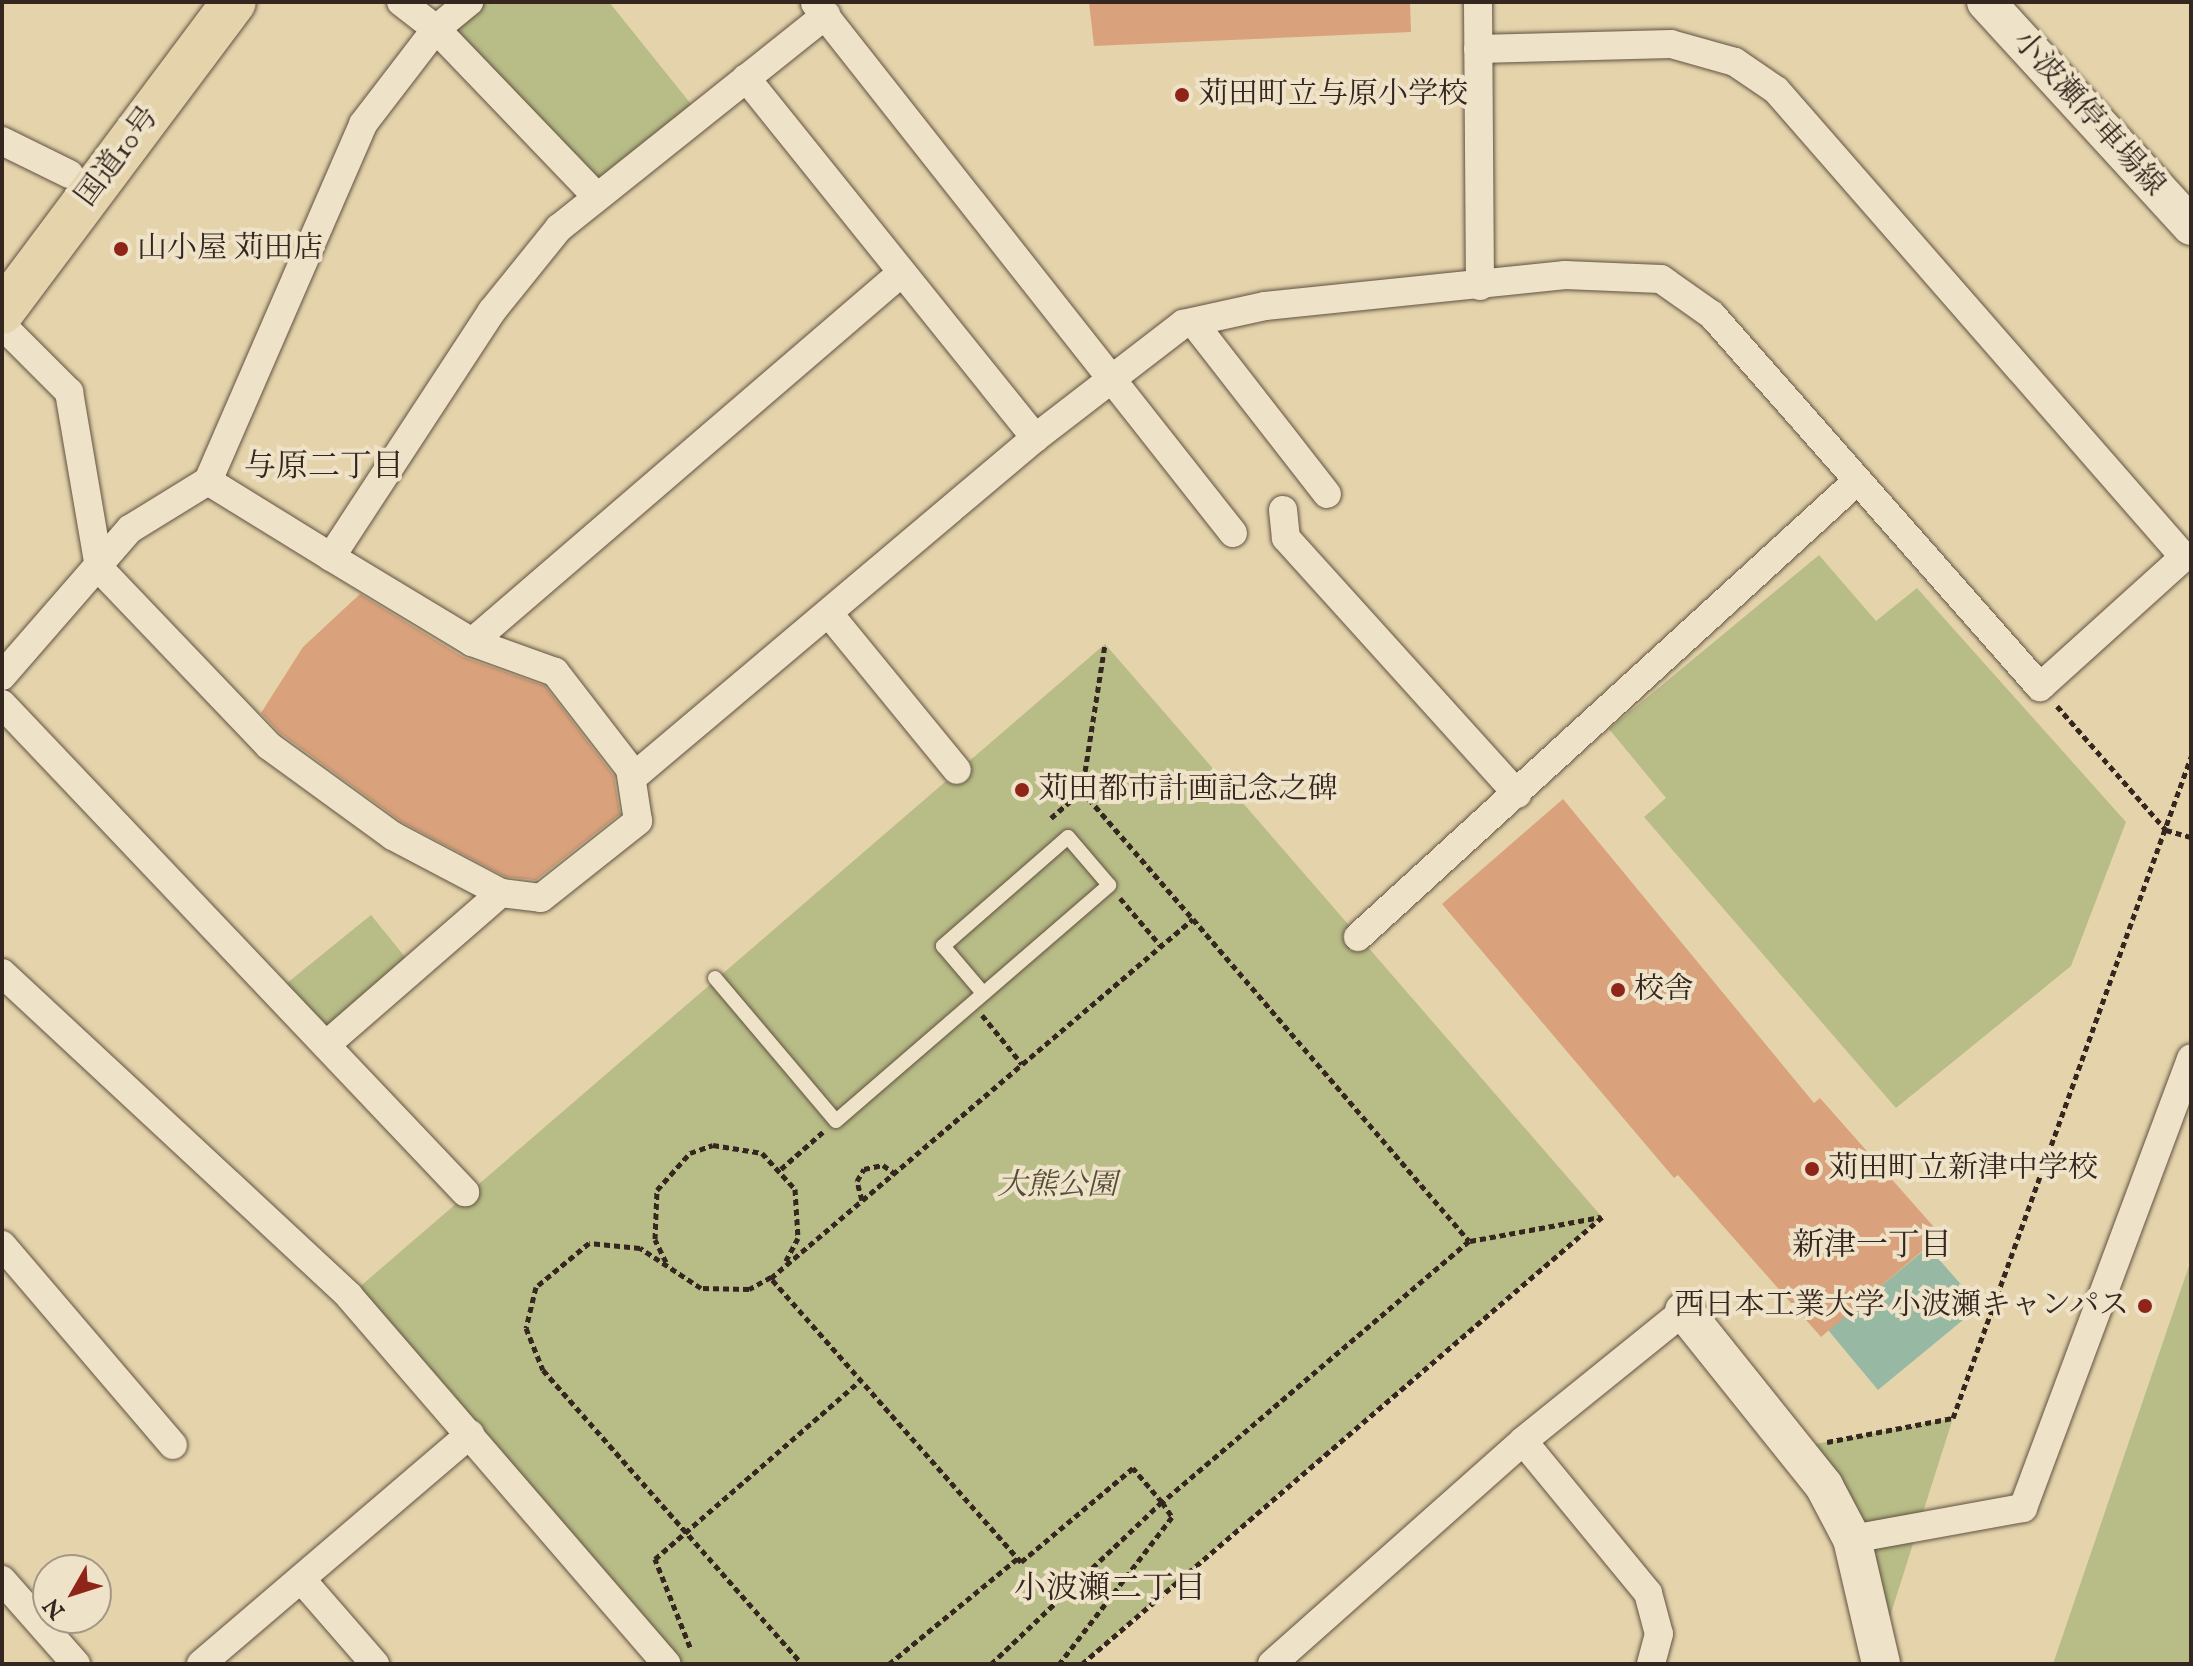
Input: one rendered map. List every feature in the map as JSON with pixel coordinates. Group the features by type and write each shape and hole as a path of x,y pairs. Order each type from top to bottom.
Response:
{"highway":[{"name":"国道10号","path":"2,267 196,2"},
{"name":"国道10号","path":"2,312 234,2"}],"street":[{"path":"401,2 436,29 594,194"},
{"path":"2,676 130,529 208,481 363,124 436,29 469,2"},
{"path":"1478,2 1480,286"},
{"name":"小波瀬停車場線","path":"1986,2 2191,226"},
{"path":"331,557 492,311 594,194 746,78 820,8 1233,533"},
{"path":"632,778 830,615 1035,438 1114,379 1193,322 1265,306 1608,273 1661,279 1712,315 2040,687 2184,557 1776,90 1735,62 1671,44 1478,49"},
{"path":"746,78 900,274 1035,438"},
{"path":"2,141 69,174"},
{"path":"472,642 900,274"},
{"path":"1193,322 1327,494"},
{"path":"2,325 69,392 99,568 269,746 393,836 501,893 541,898 638,821 632,778 555,672 472,642 208,481"},
{"path":"1358,937 1857,481"},
{"path":"1283,510 1286,538 1517,794"},
{"path":"830,615 957,770"},
{"path":"2,704 465,1192"},
{"path":"326,1045 501,893"},
{"path":"2,973 349,1296 470,1434 679,1657"},
{"path":"1852,1539 2023,1508 2183,1102 2191,1058"},
{"path":"2,1245 173,1445"},
{"path":"1282,1661 1523,1441 1684,1311 1799,1447 1852,1539 1881,1664"},
{"path":"201,1664 470,1434"},
{"path":"1523,1441 1648,1593 1659,1634 1651,1664"},
{"path":"301,1579 375,1664"},
{"path":"2,1580 76,1664"}],"lane":[{"path":"715,978 836,1121 1109,885 1068,837 943,946 983,993"}],"path":[{"path":"1051,818 1082,791 1105,644"},
{"path":"2040,687 2166,830 2191,837"},
{"path":"1799,1447 1953,1418 2191,757"},
{"path":"1082,791 1469,1241"},
{"path":"1109,885 1161,946"},
{"path":"802,1664 543,1370 526,1328 536,1287 589,1243 640,1248 666,1262 701,1288 726,1292 771,1278 1193,919"},
{"path":"969,1023 981,1013 1022,1064"},
{"path":"811,1120 831,1144"},
{"path":"781,1169 836,1121"},
{"path":"666,1262 652,1215 657,1190 680,1161 713,1145 738,1145 781,1169 795,1189 798,1238 771,1278"},
{"path":"862,1200 857,1181 864,1169 883,1165 894,1173"},
{"path":"991,1664 1162,1502 1469,1241 1602,1217 1082,1664"},
{"path":"771,1278 1021,1562 1133,1468 1162,1502 1172,1517 1059,1664"},
{"path":"679,1657 655,1559 861,1380"},
{"path":"889,1664 1017,1559"}],"green space":[{"path":"469,2 609,2 699,114 594,194 436,29"},
{"path":"1819,555 1876,621 1917,588 2126,822 2071,966 1896,1108 1644,817 1666,798 1609,729"},
{"name":"大熊公園","path":"1105,644 1602,1217 1081,1664 667,1664 349,1296"},
{"path":"371,915 414,968 326,1045 276,992"},
{"path":"2191,1260 2191,1664 2053,1664"},
{"path":"1953,1418 1918,1528 1881,1645 1799,1447"}],"shaded area":[{"path":"1928,1247 1980,1306 1878,1390 1828,1330"}],"building":[{"path":"1089,2 1410,2 1411,32 1094,46"},
{"path":"360,594 463,657 545,686 614,776 620,814 536,880 506,877 402,822 280,733 261,713 303,647"},
{"name":"校舎","path":"1563,799 1814,1103 1820,1098 1941,1235 1821,1337 1678,1175 1674,1178 1442,904"}],"place":[{"name":"苅田町立与原小学校","path":"1182,95"},
{"name":"山小屋 苅田店","path":"121,249"},
{"name":"苅田都市計画記念之碑","path":"1022,790"},
{"name":"校舎","path":"1618,990"},
{"name":"苅田町立新津中学校","path":"1812,1169"},
{"name":"西日本工業大学 小波瀬キャンパス","path":"2145,1306"}],"district":[{"name":"与原二丁目","path":"324,468"},
{"name":"新津一丁目","path":"1872,1247"},
{"name":"小波瀬二丁目","path":"1110,1590"}]}
